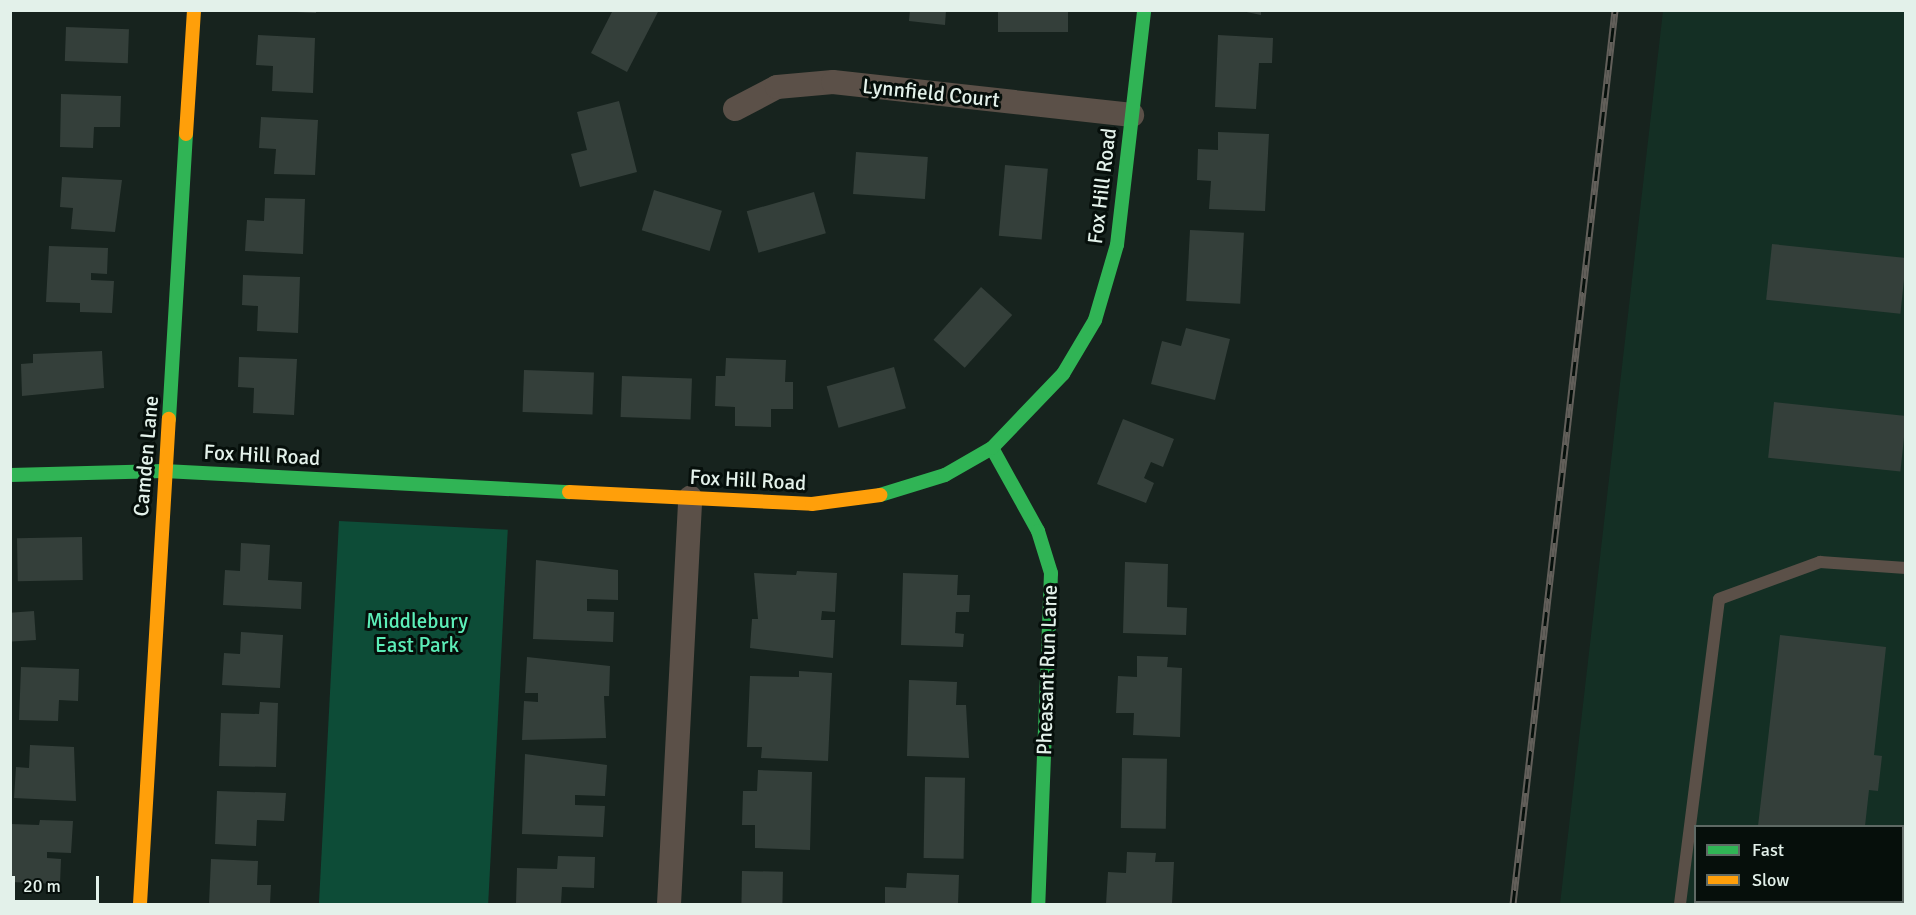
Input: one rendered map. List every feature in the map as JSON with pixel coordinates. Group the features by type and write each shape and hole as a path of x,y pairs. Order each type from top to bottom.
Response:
{"street":[{"name":"Camden Lane","path":"140,904 164,471 171,422 194,10"},
{"name":"Fox Hill Road","path":"10,475 164,471 812,504 864,500 945,475 992,448 1064,374 1095,320 1117,245 1144,10"},
{"name":"Lynnfield Court","path":"735,109 777,87 833,82 1132,115"},
{"name":"Pheasant Run Lane","path":"992,448 1038,531 1050,573 1038,904"},
{"path":"669,904 690,498"}],"lane":[{"path":"1680,904 1719,599 1820,562 1905,568"}],"shaded area":[{"path":"1663,11 1905,11 1905,904 1560,904"}],"green space":[{"name":"Middlebury East Park","path":"339,521 508,530 488,904 319,904"}],"building":[{"path":"297,10 316,10 316,13 296,12"},
{"path":"613,10 659,10 627,72 591,53"},
{"path":"910,10 946,10 945,25 909,21"},
{"path":"998,10 1068,10 1068,32 998,32"},
{"path":"1237,10 1261,10 1261,15"},
{"path":"66,27 129,29 128,63 65,61"},
{"path":"258,35 315,38 313,93 272,91 273,66 256,65"},
{"path":"1218,35 1273,38 1272,63 1259,63 1256,109 1215,107"},
{"path":"61,94 121,96 120,127 94,127 93,148 60,147"},
{"path":"619,101 637,172 580,187 571,154 587,150 577,112"},
{"path":"261,117 318,120 315,175 274,174 276,149 259,148"},
{"path":"1218,132 1269,134 1265,211 1209,209 1211,181 1197,180 1198,149 1218,150"},
{"path":"856,152 928,157 925,199 853,194"},
{"path":"1005,165 1048,169 1042,239 999,236"},
{"path":"62,177 122,180 115,232 71,229 73,208 60,207"},
{"path":"654,190 722,211 710,251 642,230"},
{"path":"814,192 826,233 759,253 747,211"},
{"path":"265,198 305,199 303,254 245,251 247,220 264,221"},
{"path":"1190,230 1244,233 1240,304 1186,301"},
{"path":"1772,244 1906,258 1900,314 1766,300"},
{"path":"49,246 108,248 107,274 91,273 91,280 114,281 112,313 80,312 80,303 46,302"},
{"path":"243,275 300,277 298,333 257,331 258,306 242,305"},
{"path":"981,287 1012,315 965,368 933,340"},
{"path":"1186,328 1230,339 1215,400 1151,384 1162,341 1181,346"},
{"path":"102,351 104,388 22,396 21,364 33,363 33,354"},
{"path":"239,357 297,359 294,415 253,413 254,388 238,387"},
{"path":"726,358 786,360 785,382 793,382 793,409 771,409 771,427 735,426 735,407 715,406 716,376 725,376"},
{"path":"894,367 906,408 839,428 827,386"},
{"path":"524,370 594,372 592,414 523,412"},
{"path":"622,376 692,378 691,419 621,417"},
{"path":"1774,402 1906,416 1900,472 1768,458"},
{"path":"1123,419 1174,439 1163,467 1151,462 1144,478 1154,483 1146,503 1097,484"},
{"path":"82,537 83,580 18,581 17,538"},
{"path":"241,543 270,545 268,580 302,582 301,609 223,605 225,570 240,571"},
{"path":"536,560 618,570 618,600 587,599 587,611 614,612 613,642 533,639"},
{"path":"1125,562 1168,564 1167,607 1187,608 1186,635 1123,633"},
{"path":"797,571 837,573 835,612 822,611 821,620 835,620 833,658 750,648 752,619 758,619 754,573 796,575"},
{"path":"903,573 958,575 957,595 970,595 969,612 956,612 955,633 964,634 963,647 901,645"},
{"path":"34,611 36,640 12,642 10,613"},
{"path":"241,632 283,635 280,688 222,685 224,653 240,654"},
{"path":"1780,635 1886,647 1874,755 1882,756 1878,791 1869,790 1865,825 1758,825"},
{"path":"1137,656 1168,657 1167,667 1182,668 1180,737 1133,735 1134,713 1116,713 1118,676 1137,677"},
{"path":"527,657 610,666 609,696 604,696 606,738 522,740 524,701 538,702 538,693 525,693"},
{"path":"21,667 79,669 78,701 59,700 58,721 19,720"},
{"path":"799,671 832,673 828,761 761,758 762,747 747,747 750,676 799,677"},
{"path":"909,680 957,682 956,705 966,705 969,758 907,756"},
{"path":"260,702 278,703 276,767 219,766 221,713 259,714"},
{"path":"30,745 74,747 76,801 14,798 16,767 29,768"},
{"path":"525,754 607,765 605,796 575,795 575,805 605,806 603,837 522,834"},
{"path":"1122,758 1167,759 1166,829 1121,828"},
{"path":"758,770 812,772 810,850 755,848 755,825 742,825 743,791 757,791"},
{"path":"925,777 965,778 964,859 924,858"},
{"path":"217,791 286,793 284,821 257,820 256,846 215,844"},
{"path":"40,820 73,821 71,853 47,852 47,858 61,859 60,884 10,882 11,824 39,825"},
{"path":"1127,852 1156,853 1155,862 1174,862 1172,904 1106,904 1108,872 1126,873"},
{"path":"558,856 595,857 594,888 562,887 561,904 516,904 517,868 557,869"},
{"path":"211,859 258,861 257,885 271,885 270,904 209,904"},
{"path":"742,871 783,872 782,904 741,904"},
{"path":"907,873 959,875 958,904 885,904 885,887 906,888"},
{"path":"1717,903 1787,903 1717,904"}],"railway":[{"path":"1513,904 1615,10"}],"traffic: fast":[{"path":"880,495 945,475 992,448 1063,374 1095,320 1117,245 1144,10"},
{"path":"169,419 186,134"},
{"path":"992,448 1038,531 1051,573 1038,904"},
{"path":"10,475 164,471 569,492"}],"traffic: slow":[{"path":"186,134 194,10"},
{"path":"140,904 169,419"},
{"path":"569,492 812,504 880,495"}]}
